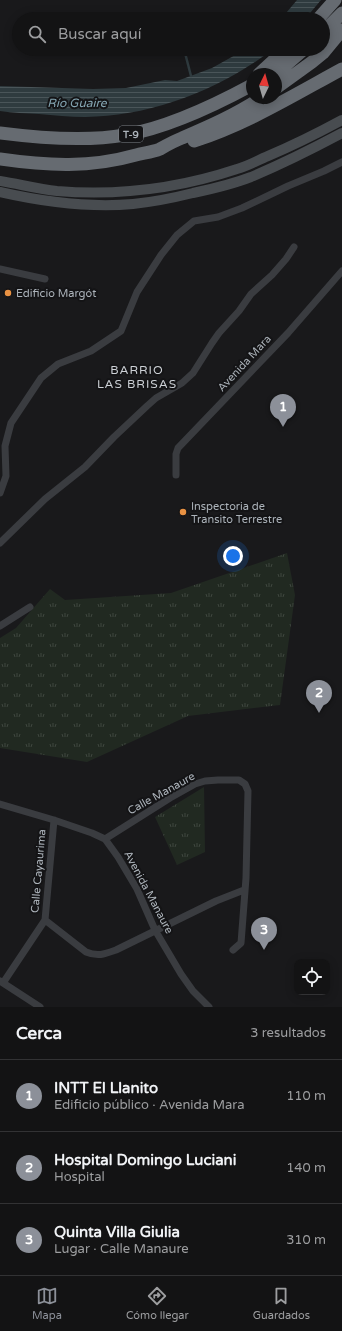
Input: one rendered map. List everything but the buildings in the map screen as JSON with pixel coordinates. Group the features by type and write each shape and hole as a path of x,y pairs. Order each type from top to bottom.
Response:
{"highway":[{"path":"324,12 335,0"},
{"path":"330,25 342,13"},
{"path":"330,45 342,30"},
{"path":"330,49 342,42"},
{"path":"265,68 278,56"},
{"path":"282,68 296,56"},
{"path":"282,84 319,56"},
{"path":"160,149 205,138 244,121 342,69"},
{"path":"237,93 246,85"},
{"name":"T-9","path":"0,133 68,138 125,136 182,118 246,88"},
{"name":"T-9","path":"0,159 34,164 86,165 120,160 160,149 170,143 240,112 252,104"}],"street":[{"path":"0,181 36,188 76,192 113,192 160,187 203,179 238,169 287,148 342,120"},
{"path":"0,192 34,200 63,203 134,204 172,198 214,189 250,177 296,157 342,133"},
{"path":"0,493 6,476 5,446 11,423 41,378 58,364 92,351 122,331 137,292 161,255 177,235 194,221 218,217 242,208 342,162"},
{"path":"0,543 45,499 85,467 114,437 156,398 182,383 192,373 212,343 251,294 272,275 294,247"},
{"path":"0,269 46,280"},
{"name":"Avenida Mara","path":"176,475 178,448 288,333 342,271"},
{"path":"0,626 30,607"},
{"name":"Calle Manaure","path":"104,838 195,784 205,781 218,780 239,780 245,784 248,791 246,878 241,943 233,950"},
{"path":"0,804 54,820 104,838"},
{"name":"Calle Cayaurima","path":"40,1007 2,982 45,920 54,820"},
{"name":"Avenida Manaure","path":"104,838 118,857 137,890 156,930 181,974 193,991 209,1007"},
{"path":"45,920 86,952 101,956 216,901 244,890"}],"green space":[{"path":"287,553 295,595 280,705 188,716 87,762 0,748 0,638 16,628 50,589 65,600 171,593"},
{"path":"204,787 205,852 177,865 155,817"}],"water":[{"path":"297,0 321,0 311,12 287,12"},
{"name":"Río Guaire","path":"233,56 263,56 208,88 160,106 135,112 110,116 85,117 0,111 0,86 93,89 126,88 165,80 177,81 212,68"}],"waterway":[{"path":"186,56 191,76"}],"place":[{"name":"Edificio Margót","path":"8,293"},
{"name":"INTT El Llanito","path":"283,427"},
{"name":"Inspectoria de Transito Terrestre","path":"183,512"},
{"name":"Hospital Domingo Luciani","path":"319,713"},
{"name":"Quinta Villa Giulia","path":"264,950"}],"district":[{"name":"BARRIO LAS BRISAS","path":"137,377"}]}
